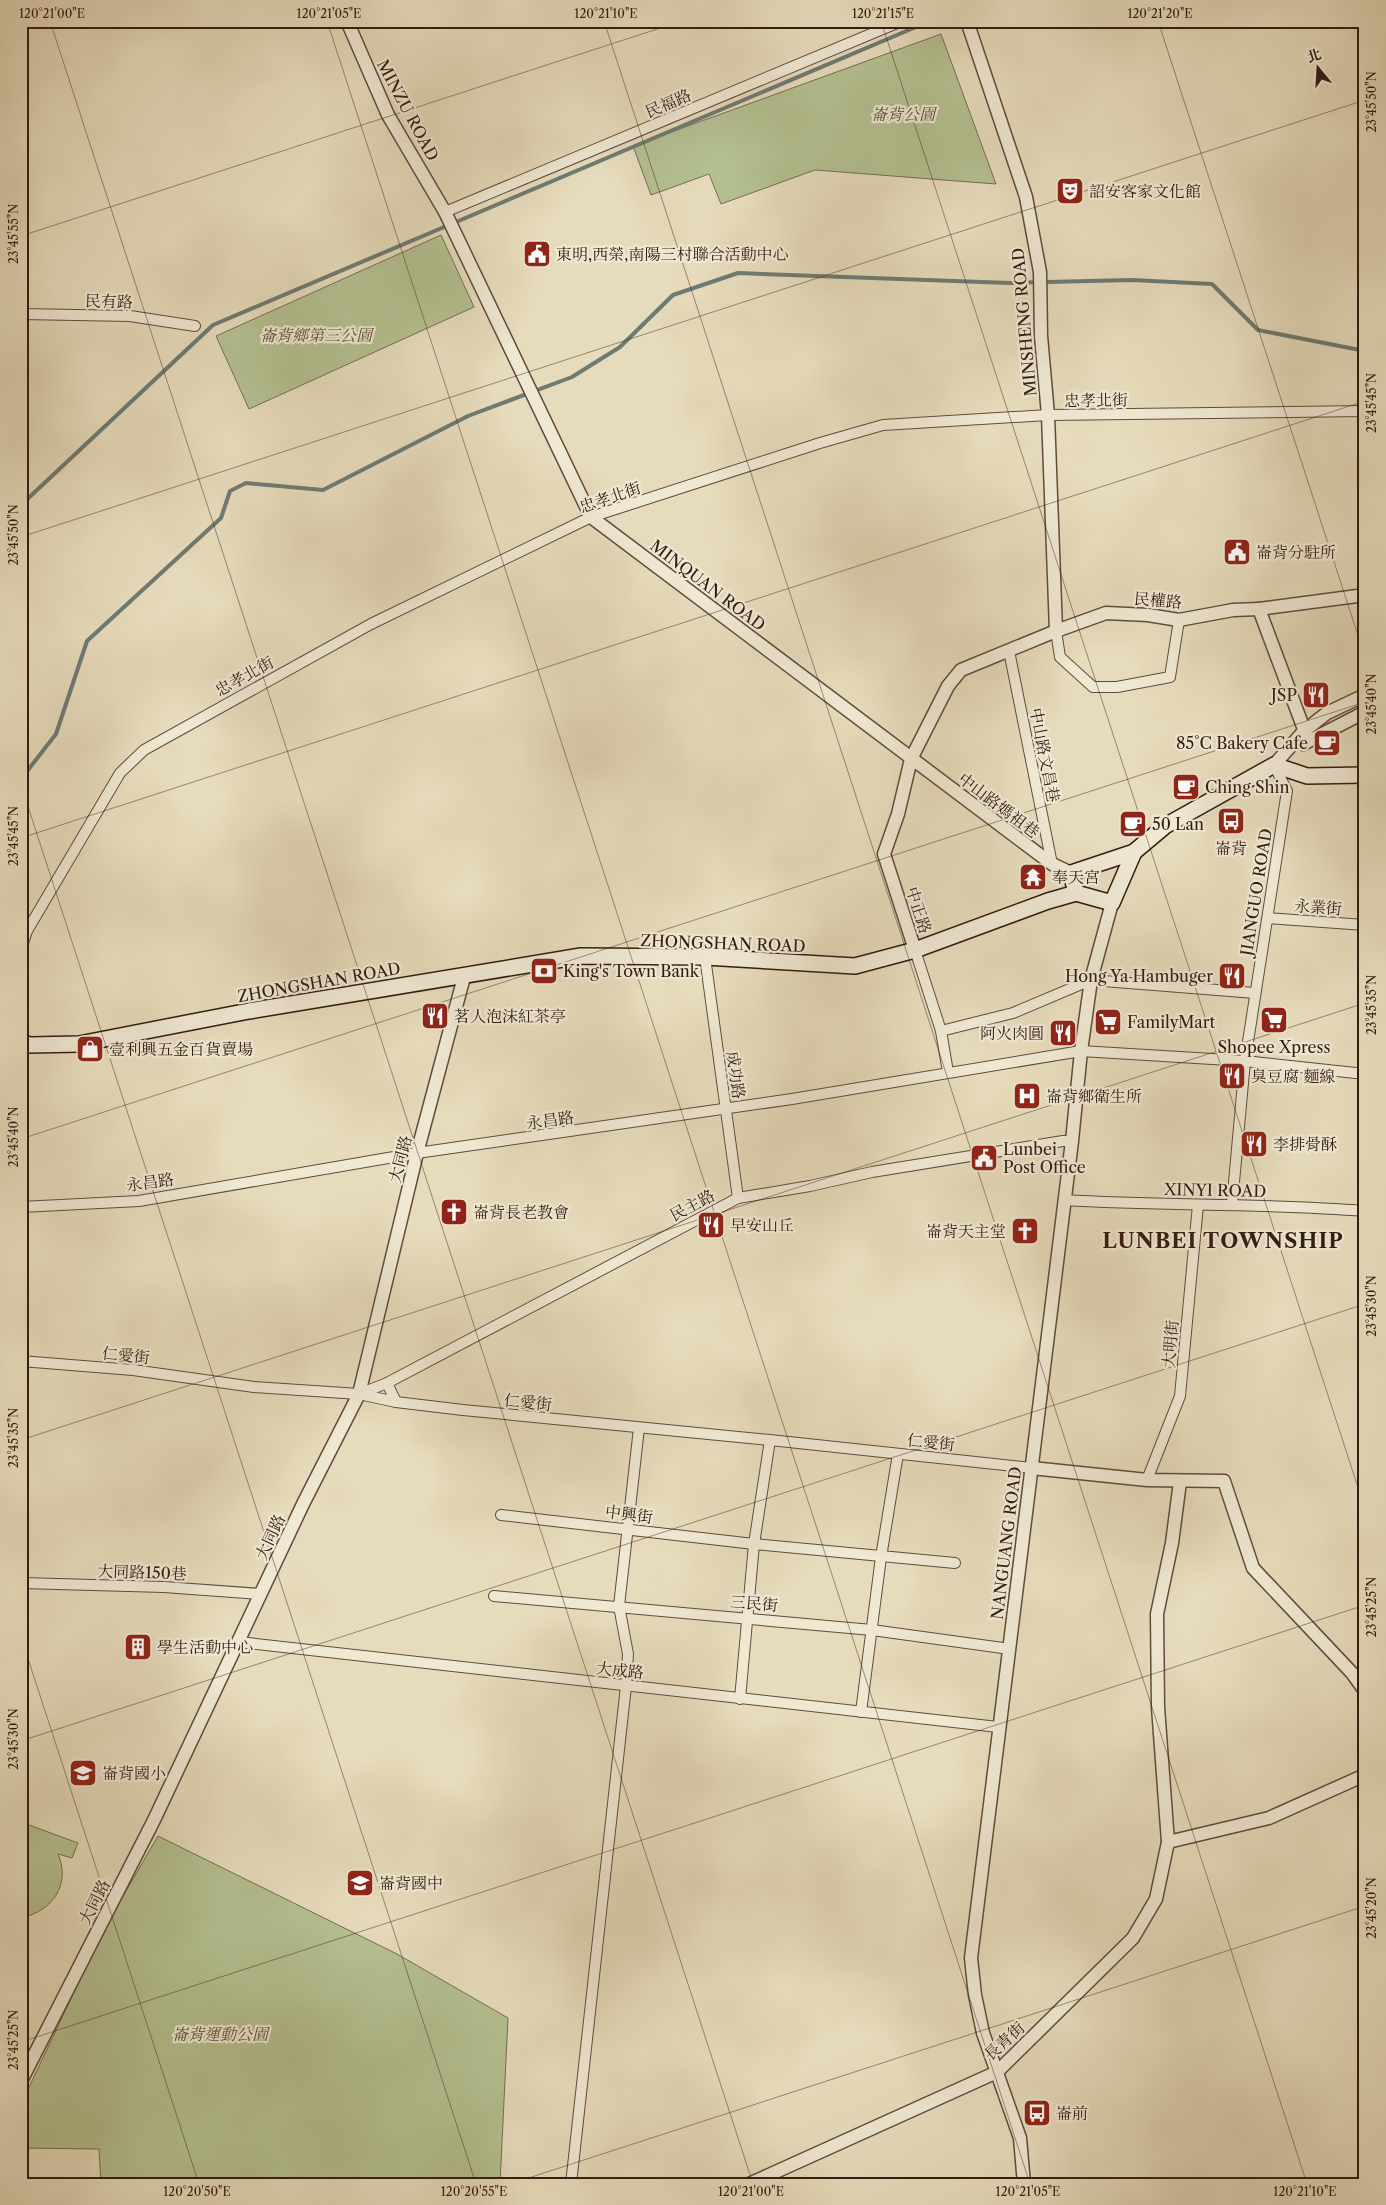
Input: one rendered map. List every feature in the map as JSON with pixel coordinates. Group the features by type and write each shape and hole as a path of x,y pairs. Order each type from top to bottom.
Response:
{"main road":[{"path":"1134,852 1112,903 1076,893 1071,872 1134,852 1165,826 1274,765 1307,776 1365,775"},
{"name":"ZHONGSHAN ROAD","path":"21,1042 30,1045 79,1044 249,1011 464,977 581,956 705,957 856,966 915,950 1048,901 1076,893"}],"street":[{"name":"MINZU ROAD","path":"347,21 388,114 445,212"},
{"name":"民福路","path":"445,212 902,21"},
{"name":"MINSHENG ROAD","path":"967,21 1026,197 1040,272 1041,336 1048,415 1056,631"},
{"name":"MINQUAN ROAD","path":"445,212 591,517 911,759"},
{"name":"民有路","path":"21,314 130,316 195,326"},
{"name":"忠孝北街","path":"21,949 27,930 120,773 144,750 371,624 591,517 820,443 883,425 1048,415 1365,411"},
{"name":"民權路","path":"1056,631 1106,613 1148,615 1179,620 1234,610 1259,609 1365,594"},
{"path":"1259,609 1306,735"},
{"path":"911,759 948,686 961,670 1056,631 1060,657 1094,687 1118,687 1170,676 1179,620"},
{"name":"中山路文昌巷","path":"1009,651 1052,864"},
{"path":"1274,765 1327,712 1365,695"},
{"path":"1306,735 1365,712"},
{"name":"中山路媽祖巷","path":"911,759 1052,864 1071,872"},
{"name":"中正路","path":"911,759 898,814 884,854 941,1031 948,1072"},
{"name":"JIANGUO ROAD","path":"1232,1204 1245,1062 1287,791 1274,765"},
{"name":"NANGUANG ROAD","path":"1024,2184 1020,2138 981,2023 975,1995 971,1958 1072,1141 1081,1051 1091,980 1112,903"},
{"name":"永業街","path":"1268,918 1365,925"},
{"name":"成功路","path":"705,957 738,1198"},
{"name":"大同路","path":"21,2081 154,1820 303,1504 359,1394 417,1154 464,977"},
{"path":"941,1031 1013,1012 1091,980 1255,993"},
{"name":"永昌路","path":"21,1206 139,1200 417,1154 726,1110 1081,1051 1245,1062 1365,1074"},
{"name":"民主路","path":"359,1394 387,1383 738,1198 810,1186 872,1172 1072,1141"},
{"name":"XINYI ROAD","path":"1064,1200 1198,1205 1232,1204 1365,1211"},
{"name":"大明街","path":"1147,1480 1180,1396 1198,1205"},
{"name":"仁愛街","path":"21,1361 133,1370 254,1387 359,1394 396,1402 1032,1468"},
{"path":"387,1383 396,1402"},
{"path":"571,2184 626,1686 628,1654 619,1606 639,1428"},
{"path":"740,1699 754,1544 770,1440"},
{"path":"861,1712 881,1557 898,1454"},
{"path":"1032,1468 1147,1480 1180,1482 1224,1481 1253,1568 1346,1666 1365,1691"},
{"name":"長青街","path":"749,2184 997,2072 1133,1938 1156,1899 1168,1842 1158,1707 1157,1614 1172,1543 1180,1482"},
{"name":"中興街","path":"501,1514 754,1544"},
{"path":"754,1544 955,1563"},
{"name":"大同路150巷","path":"21,1583 164,1587 261,1594"},
{"name":"三民街","path":"494,1596 872,1630 1010,1649"},
{"name":"大成路","path":"239,1642 998,1728"},
{"path":"1168,1842 1269,1818 1365,1775"}],"green space":[{"name":"崙背公園","path":"941,34 996,184 815,170 721,204 709,174 651,195 633,146"},
{"name":"崙背鄉第三公園","path":"441,235 474,307 249,409 216,336"},
{"path":"21,1822 78,1843 72,1858 58,1854 62,1876 56,1895 50,1903 42,1909 21,1918"},
{"name":"崙背運動公園","path":"158,1836 397,1954 508,2018 500,2184 101,2184 99,2149 21,2148 21,2104 105,1927"}],"waterway":[{"path":"21,505 213,325 930,21"},
{"path":"21,779 56,734 87,641 221,518 230,491 246,483 323,490 468,416 572,377 620,347 673,295 738,273 1009,283 1132,280 1212,284 1258,330 1365,351"}],"place":[{"name":"詔安客家文化館","path":"1070,191"},
{"name":"東明,西榮,南陽三村聯合活動中心","path":"537,254"},
{"name":"崙背分駐所","path":"1237,552"},
{"name":"JSP","path":"1316,695"},
{"name":"85°C Bakery Cafe","path":"1327,743"},
{"name":"Ching Shin","path":"1186,787"},
{"name":"崙背","path":"1231,821"},
{"name":"50 Lan","path":"1133,824"},
{"name":"奉天宮","path":"1033,877"},
{"name":"King's Town Bank","path":"544,971"},
{"name":"Hong Ya Hambuger","path":"1232,976"},
{"name":"茗人泡沫紅茶亭","path":"435,1016"},
{"name":"Shopee Xpress","path":"1274,1020"},
{"name":"FamilyMart","path":"1108,1022"},
{"name":"阿火肉圓","path":"1063,1033"},
{"name":"壹利興五金百貨賣場","path":"90,1049"},
{"name":"臭豆腐 麵線","path":"1232,1076"},
{"name":"崙背鄉衛生所","path":"1027,1096"},
{"name":"李排骨酥","path":"1254,1144"},
{"name":"Lunbei Post Office","path":"984,1158"},
{"name":"崙背長老教會","path":"454,1212"},
{"name":"早安山丘","path":"711,1225"},
{"name":"崙背天主堂","path":"1025,1231"},
{"name":"學生活動中心","path":"138,1647"},
{"name":"崙背國小","path":"83,1773"},
{"name":"崙背國中","path":"360,1883"},
{"name":"崙前","path":"1037,2113"}],"district":[{"name":"LUNBEI TOWNSHIP","path":"1223,1240"}]}
